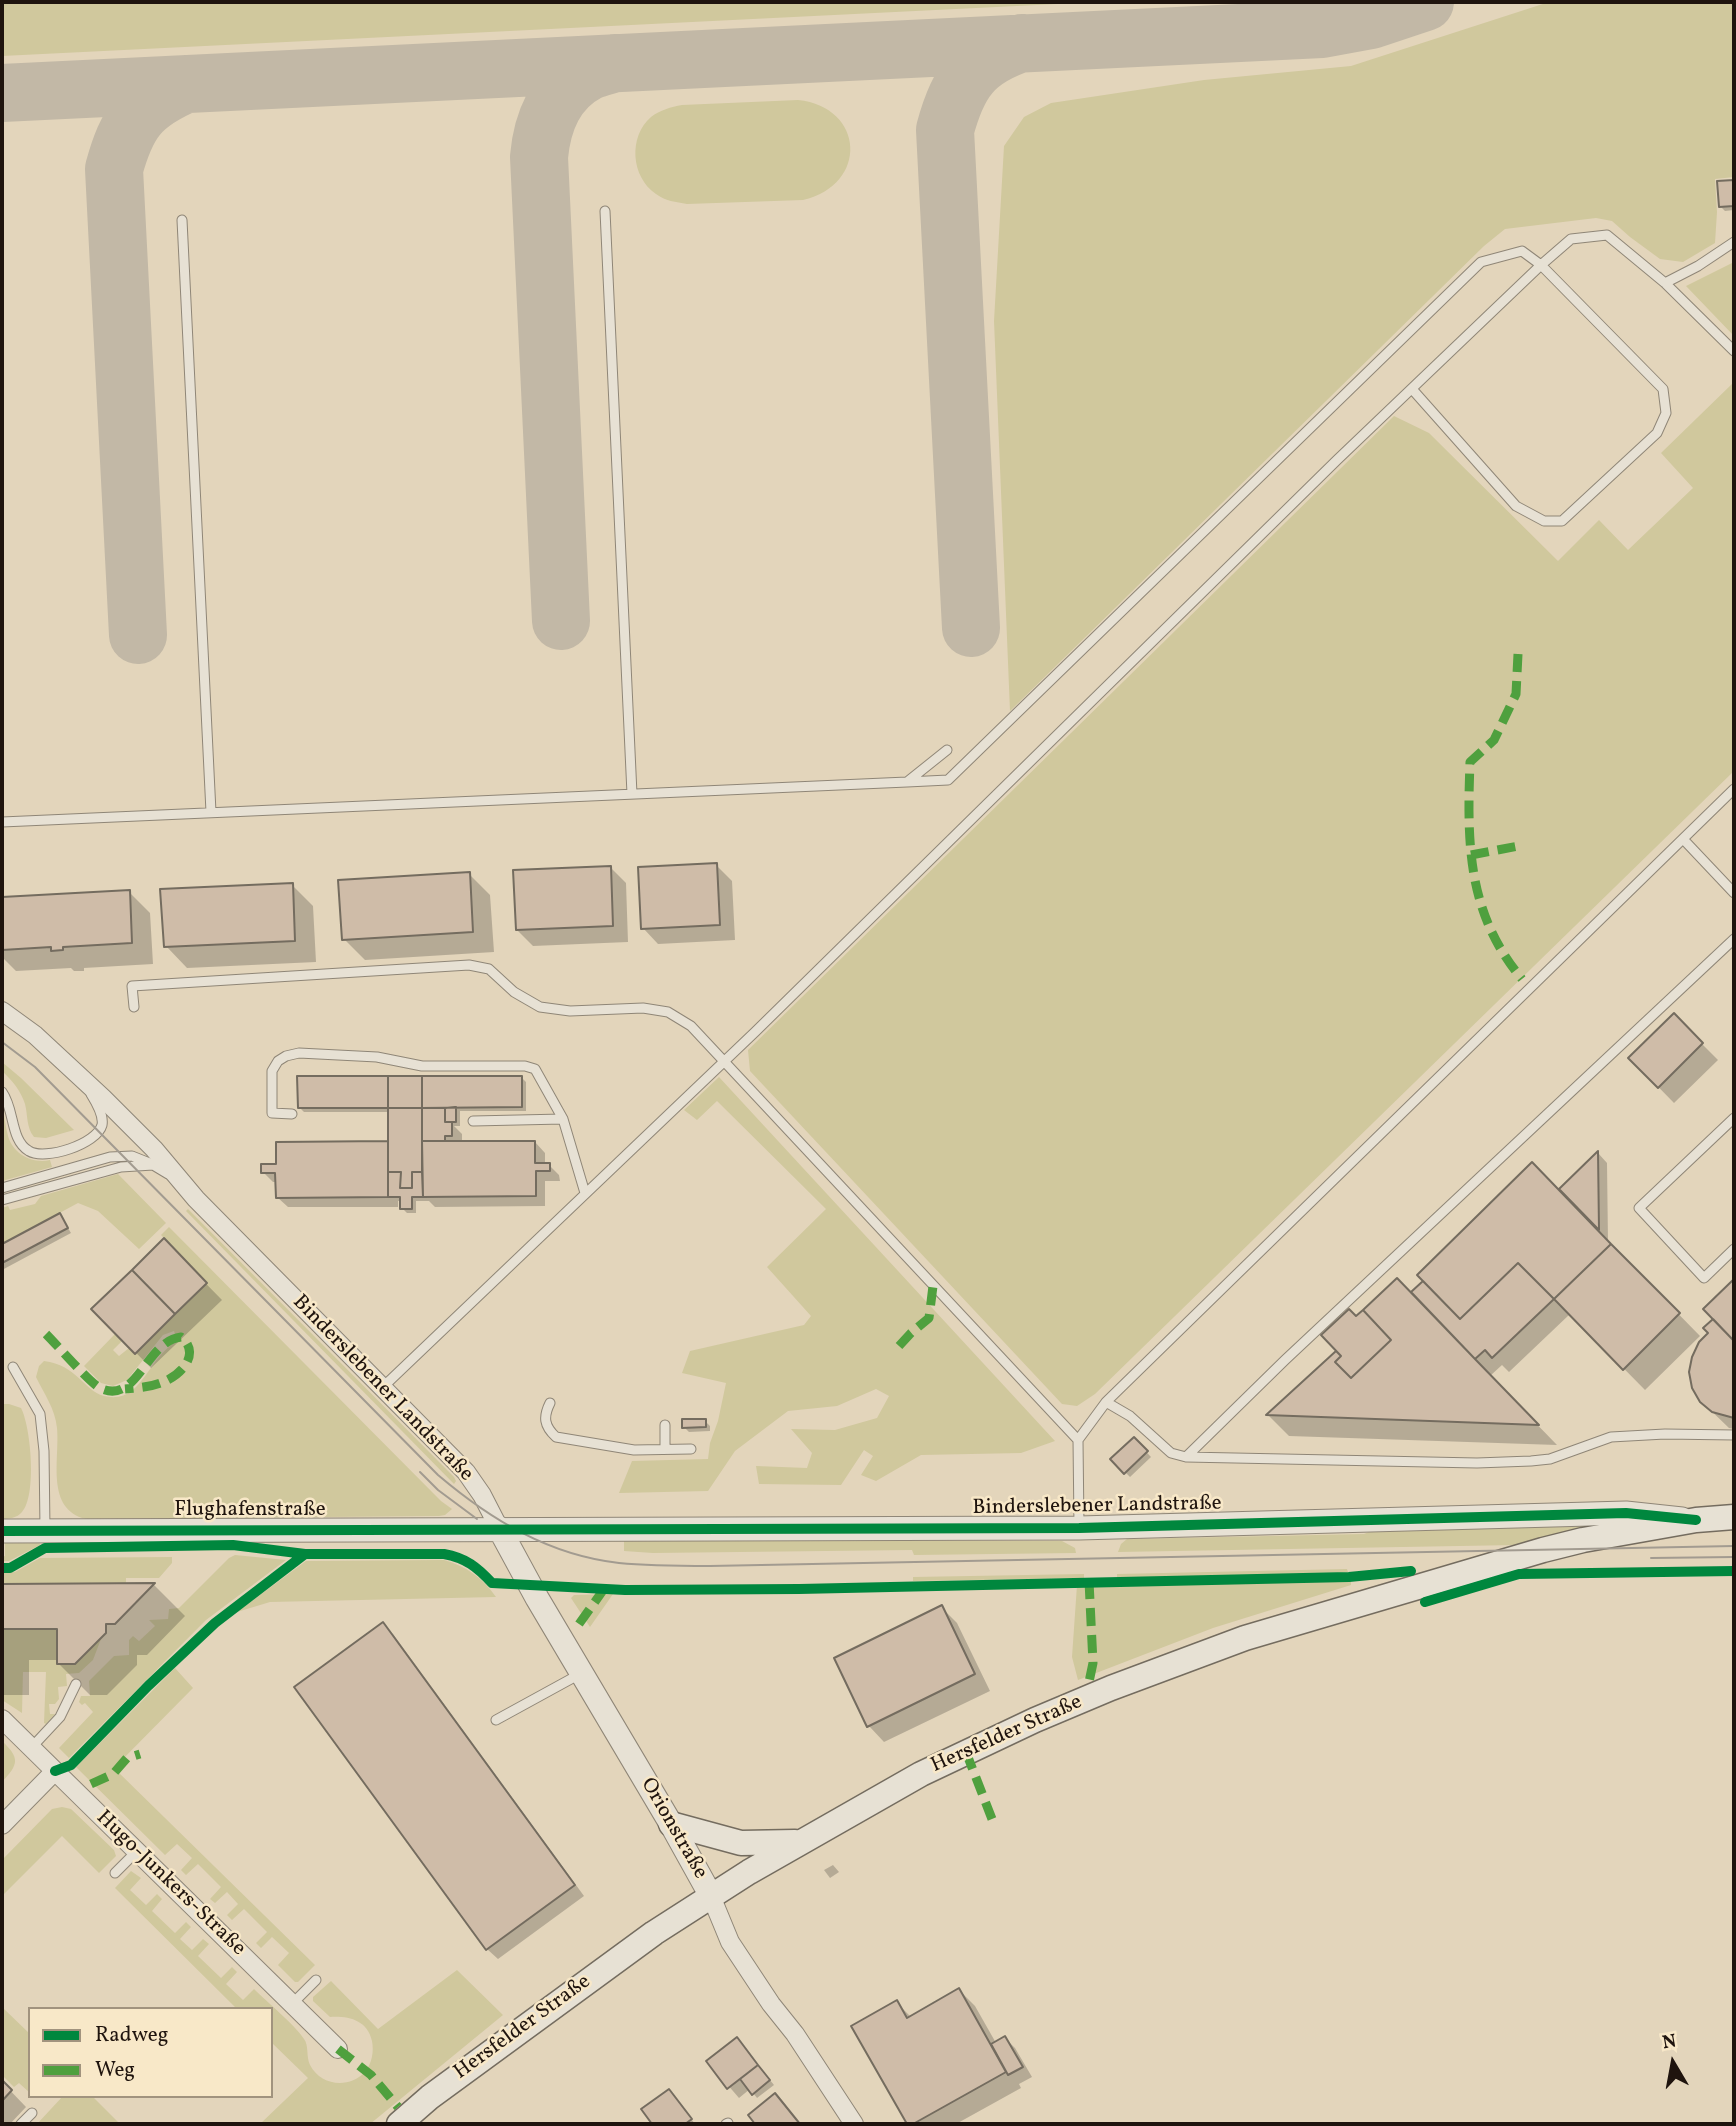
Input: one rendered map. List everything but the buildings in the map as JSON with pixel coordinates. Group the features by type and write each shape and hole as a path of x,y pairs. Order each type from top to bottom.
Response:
{"main road":[{"name":"Binderslebener Landstraße","path":"1696,1520 1734,1517"},
{"name":"Hersfelder Straße","path":"399,2124 430,2097 544,2012 710,1896 799,1842 966,1752 1086,1699 1245,1638 1543,1550 1583,1540 1696,1520"},
{"path":"671,1825 741,1843 799,1842"}],"street":[{"name":"Binderslebener Landstraße","path":"2,1011 35,1035 154,1149 183,1185 466,1472 499,1528 1079,1528 1340,1523 1626,1513 1696,1520"},
{"name":"Flughafenstraße","path":"2,1531 499,1528"},
{"name":"Orionstraße","path":"499,1528 671,1825 710,1896 730,1942 854,2124"},
{"name":"Hugo-Junkers-Straße","path":"2,1719 338,2049"},
{"path":"2,1825 55,1771"}],"lane":[{"path":"606,211 632,794"},
{"path":"182,220 211,812"},
{"path":"383,1387 723,1062 1412,389 1541,265 1572,239 1608,235 1665,283 1734,351"},
{"path":"1665,283 1734,242"},
{"path":"2,822 948,780 1481,262 1522,251 1541,265 1663,390 1666,413 1657,433 1562,521 1544,521 1516,506 1412,389"},
{"path":"907,782 947,750"},
{"path":"1079,1528 1078,1440 1106,1402 1734,789"},
{"path":"1683,839 1734,892"},
{"path":"1185,1457 1734,939"},
{"path":"134,1007 132,986 469,965 489,969 514,992 540,1007 570,1011 643,1008 668,1012 691,1027 1078,1440"},
{"path":"292,1114 272,1113 272,1071 286,1055 299,1053 377,1057 422,1066 525,1066 535,1069 563,1119 585,1193"},
{"path":"2,1093 12,1110 16,1135 20,1142 33,1153 49,1153 82,1144 98,1132 102,1124 97,1104 83,1079"},
{"path":"1734,1118 1639,1208 1704,1278 1734,1249"},
{"path":"473,1121 563,1119"},
{"path":"2,1188 110,1157 132,1156 143,1158 183,1185"},
{"path":"2,1200 121,1167 153,1165"},
{"path":"13,1367 40,1414 44,1451 45,1531"},
{"path":"1106,1402 1130,1416 1171,1453 1185,1457 1477,1463 1531,1461 1550,1459 1611,1437 1665,1434 1734,1435"},
{"path":"550,1403 545,1412 545,1422 548,1430 556,1437 634,1450 691,1449"},
{"path":"665,1425 665,1449"},
{"path":"496,1720 582,1673"},
{"path":"33,1748 60,1717 76,1684"},
{"path":"115,1873 137,1851"},
{"path":"293,2003 316,1980"},
{"path":"21,2124 32,2113"}],"shaded area":[{"path":"2,2 1098,2 2,56"},
{"path":"1549,2 1734,2 1734,177 1715,179 1715,243 1683,262 1660,259 1612,221 1596,218 1505,229 1484,246 1010,711 994,321 1004,146 1024,117 1051,103 1204,80 1351,66"},
{"path":"798,100 820,106 836,116 846,131 850,147 848,164 839,179 824,192 803,200 687,204 659,196 641,178 637,167 636,146 644,125 658,112 682,105"},
{"path":"1734,262 1734,336 1686,286"},
{"path":"1734,382 1734,771 1095,1394 1077,1406 1062,1404 750,1071 748,1050 1394,416 1429,433 1558,561 1599,520 1628,550 1693,488 1661,453"},
{"path":"2,1062 74,1130 46,1138 34,1137 28,1125 23,1099 16,1086 2,1071"},
{"path":"719,1077 1055,1441 1021,1453 921,1455 876,1481 861,1475 873,1456 864,1450 841,1485 759,1484 756,1466 807,1468 812,1453 791,1429 835,1430 877,1418 889,1396 876,1389 837,1406 788,1411 735,1451 708,1491 619,1493 632,1461 708,1459 726,1383 682,1373 690,1351 804,1325 811,1316 767,1267 826,1209 717,1101 697,1120 684,1110"},
{"path":"2,1107 8,1136 14,1148 30,1159 50,1160 52,1167 2,1181"},
{"path":"118,1174 166,1223 139,1249 98,1211 78,1203 2,1244 2,1208 8,1206 10,1210 35,1204 41,1196"},
{"path":"188,1209 454,1477 454,1484 186,1211"},
{"path":"169,1227 452,1509 439,1516 86,1519 73,1513 60,1494 57,1481 56,1421 36,1377 39,1366 44,1361 64,1367 90,1389 104,1396 117,1397 136,1387 158,1358 177,1341 174,1331 163,1335 127,1380 113,1386 101,1383 84,1366 115,1334 122,1341 113,1350 119,1356 129,1348 135,1353 207,1283 161,1235"},
{"path":"2,1404 21,1408 25,1417 30,1445 31,1477 27,1504 22,1512 15,1517 2,1519"},
{"path":"1587,1524 1586,1527 1516,1545 1118,1552 1127,1539 1364,1534 1383,1526"},
{"path":"39,1541 40,1545 9,1561 2,1561 5,1556 5,1542"},
{"path":"624,1541 1062,1541 1075,1548 1076,1553 914,1555 912,1550 653,1553 624,1551"},
{"path":"235,1555 286,1560 206,1620 69,1758 59,1748 93,1712 85,1703 82,1705 79,1702 81,1696 90,1696 89,1681 114,1656 129,1655 129,1640 133,1636 139,1641 155,1626 149,1620 168,1619 169,1609 179,1608"},
{"path":"172,1557 172,1563 159,1578 126,1578 126,1583 2,1584 2,1573 15,1572 40,1558"},
{"path":"444,1560 473,1574 496,1597 270,1602 237,1612 306,1561"},
{"path":"1347,1569 1348,1572 1340,1573 1117,1578 1117,1574"},
{"path":"1084,1574 1084,1578 913,1581 913,1577"},
{"path":"1351,1581 1351,1585 1213,1628 1078,1680 1072,1657 1077,1585"},
{"path":"613,1594 590,1627 571,1598 574,1595"},
{"path":"2,1629 57,1629 57,1664 75,1664 101,1639 93,1660 79,1673 66,1674 67,1686 58,1687 59,1699 55,1704 49,1704 50,1714 55,1714 46,1724 46,1672 23,1672 22,1713 2,1700"},
{"path":"175,1668 193,1688 114,1768 315,1965 298,1982 278,1965 289,1953 272,1937 261,1948 256,1943 267,1932 244,1909 232,1920 227,1915 238,1904 227,1892 215,1903 210,1899 221,1887 198,1864 186,1875 181,1870 192,1858 177,1844 165,1855 76,1767"},
{"path":"2,1741 12,1752 15,1761 12,1770 2,1782"},
{"path":"52,1809 71,1809 114,1850 116,1856 99,1873 62,1836 2,1896 2,1860"},
{"path":"131,1871 141,1878 130,1890 146,1905 157,1894 162,1899 152,1911 175,1933 186,1922 191,1927 180,1939 192,1950 203,1939 209,1944 198,1956 221,1978 232,1967 237,1972 226,1984 243,2000 254,1989 287,2020 306,2042 310,2065 328,2081 343,2083 358,2077 369,2065 373,2049 370,2034 362,2024 344,2017 330,2017 313,2001 313,1997 331,1981 378,2029 457,1970 503,2015 370,2124 260,2124 308,2078 273,2044 273,2007 235,2007 115,1888"},
{"path":"2,2007 28,2032 28,2091 19,2083 14,2087 2,2075"},
{"path":"61,2098 94,2098 120,2124 37,2124"}],"taxiway":[{"path":"2,93 1322,29 1371,20 1425,2"},
{"path":"971,628 945,130 956,98 970,74 992,56 1022,43"},
{"path":"561,621 539,157 543,132 559,97 588,72 615,63"},
{"path":"138,635 114,169 124,139 138,116 157,99 186,84"}],"tram line":[{"path":"2,1042 35,1067 438,1475 479,1507 522,1533 545,1544 593,1559 619,1563 710,1566 1734,1546"},
{"path":"420,1472 438,1490 477,1519"},
{"path":"1651,1558 1734,1557"}],"marked path":[{"path":"1518,654 1516,694 1494,740 1470,762 1469,821 1474,876 1481,903 1490,929 1522,979"},
{"path":"1471,855 1524,845"},
{"path":"899,1346 929,1318 933,1286"},
{"path":"46,1334 95,1385 113,1391 133,1381 169,1341 181,1337 187,1343 187,1363 177,1374 154,1385 125,1389"},
{"path":"1089,1581 1093,1663 1089,1682"},
{"path":"579,1624 604,1589"},
{"path":"966,1752 992,1819"},
{"path":"91,1784 113,1774 127,1758 140,1754"},
{"path":"338,2049 371,2075 398,2107"}],"cycle path":[{"path":"2,1531 1079,1528 1626,1513 1696,1520"},
{"path":"2,1568 10,1568 45,1548 233,1545 305,1554 444,1554 471,1564 492,1583 625,1590 799,1589 1349,1577 1411,1571"},
{"path":"55,1771 71,1765 148,1686 215,1623 305,1554"},
{"path":"1425,1602 1519,1574 1734,1571"}]}
